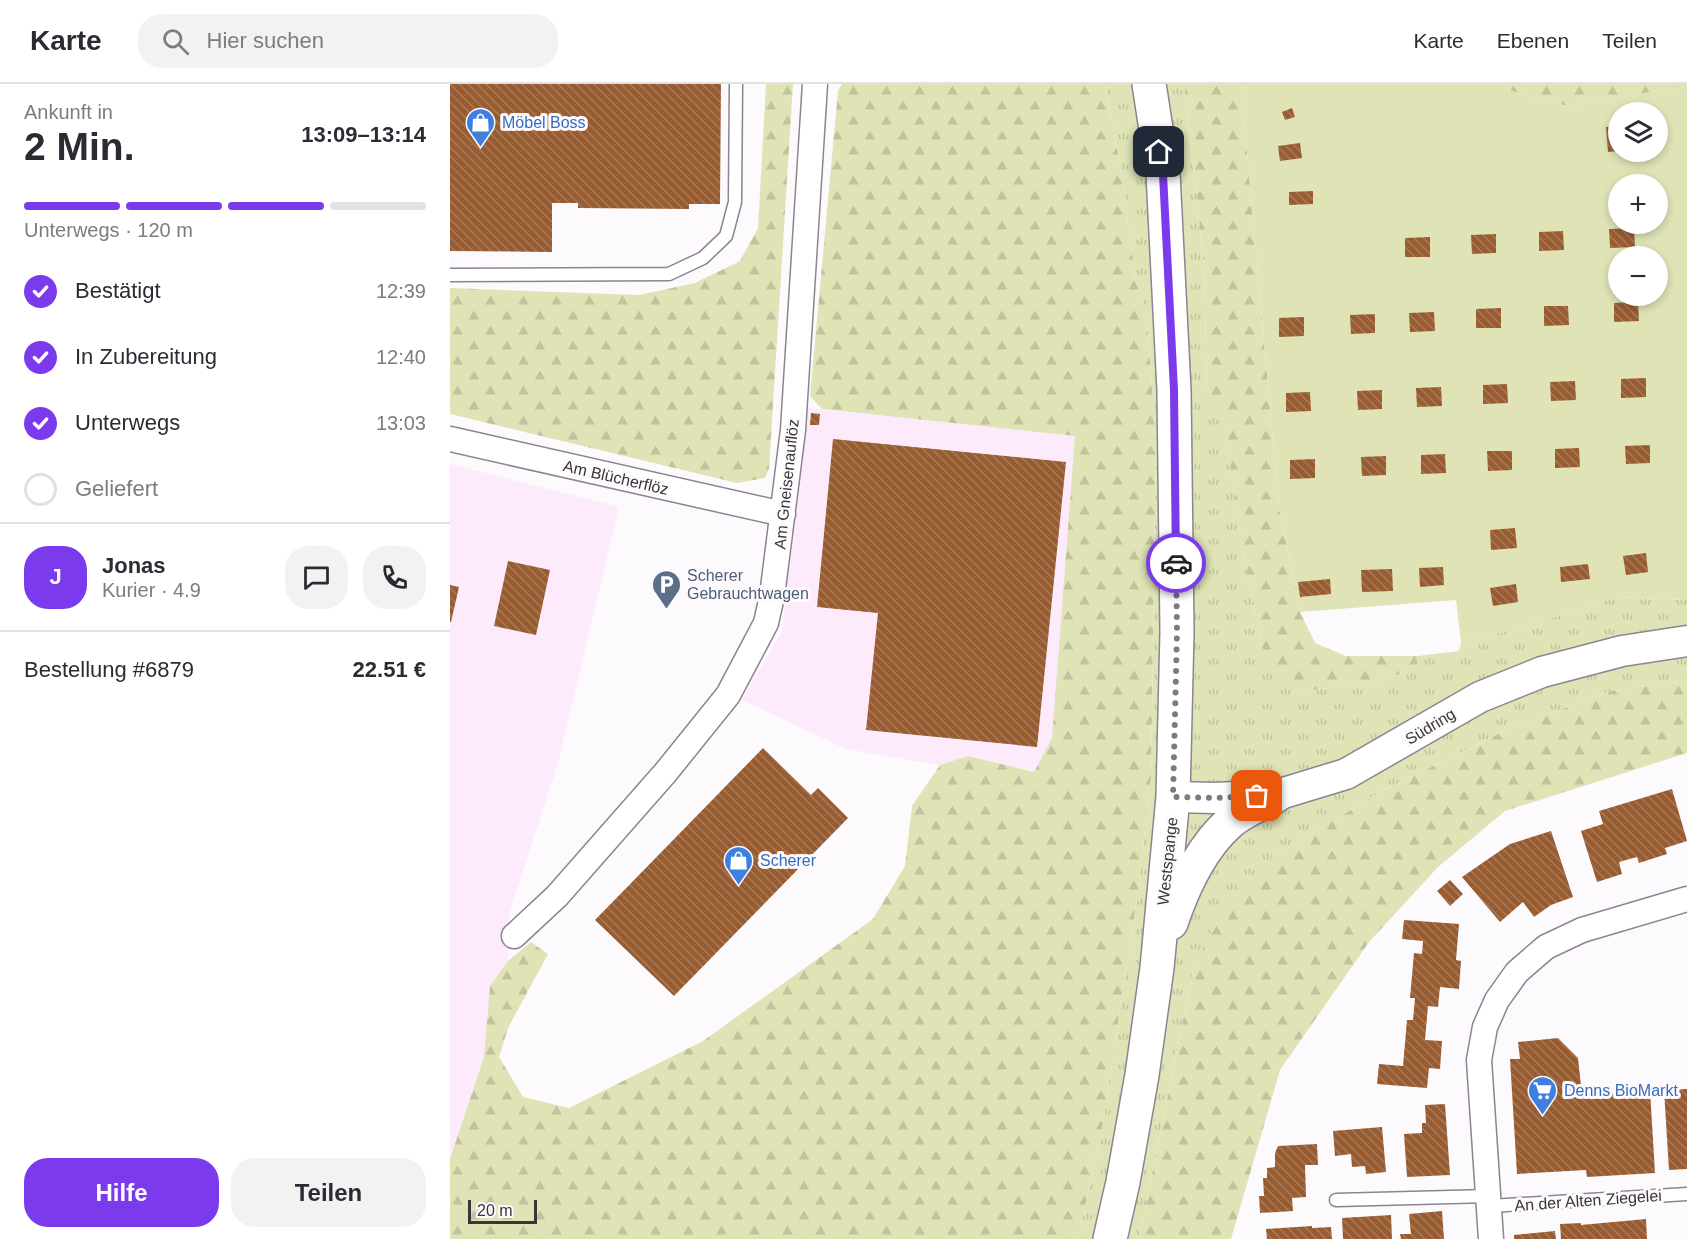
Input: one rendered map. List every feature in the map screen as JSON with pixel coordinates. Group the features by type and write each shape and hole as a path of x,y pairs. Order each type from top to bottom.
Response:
{"main road":[{"name":"Westspange","path":"1110,1239 1123,1182 1142,1075 1157,968 1173,797 1177,632 1174,390 1163,174 1149,84"},
{"path":"1157,968 1179,900 1201,855 1229,822 1277,795"}],"street":[{"name":"Am Gneisenauflöz","path":"514,936 570,881 666,772 728,695 766,623 772,596 793,430 815,84"},
{"name":"Am Blücherflöz","path":"450,439 783,514"},
{"name":"Südring","path":"1173,797 1215,798 1277,795 1346,774 1480,697 1542,672 1622,651 1687,640"},
{"name":"An der Alten Ziegelei","path":"1491,1239 1479,1060 1485,1027 1497,1000 1517,972 1546,947 1582,930 1687,899"}],"lane":[{"path":"450,275 669,274 703,258 726,236 735,202 736,84"},
{"name":"An der Alten Ziegelei","path":"1336,1200 1489,1201 1687,1194"}],"shaded area":[{"path":"807,408 1075,436 1052,738 1034,772 968,756 940,765 846,749 742,700 782,631"},
{"path":"450,464 619,507 558,763 510,911 508,961 490,987 484,1057 450,1159"}],"green space":[{"path":"766,84 793,84 769,469 765,478 737,483 450,414 450,288 639,295 695,283 740,261 758,228"},
{"path":"842,84 1105,84 1120,166 1136,282 1146,310 1156,440 1151,778 1137,898 1102,1129 1078,1239 450,1239 450,1159 484,1057 490,986 508,961 531,942 548,954 508,1028 499,1057 523,1097 569,1108 703,1041 873,919 905,866 912,806 940,765 968,756 1034,772 1052,738 1075,436 822,409 810,396 838,91"},
{"path":"1105,84 1184,84 1204,266 1207,391 1223,414 1245,564 1262,647 1295,692 1358,684 1389,677 1417,666 1418,656 1459,651 1461,642 1523,627 1616,597 1687,600 1687,681 1610,691 1507,730 1382,791 1271,858 1194,966 1139,1239 1078,1239 1102,1129 1137,898 1151,778 1156,440 1146,310 1136,282 1120,166"},
{"path":"1184,84 1241,84 1279,507 1300,612 1315,643 1346,656 1418,656 1417,666 1404,672 1358,684 1295,692 1278,681 1262,647 1245,564 1223,415 1207,392 1204,266"},
{"path":"1241,84 1509,84 1511,91 1567,106 1687,86 1687,600 1616,597 1523,627 1461,642 1456,600 1300,612 1279,507"},
{"path":"1509,84 1687,84 1687,86 1567,106 1511,91"},
{"path":"1687,681 1687,753 1505,811 1438,867 1369,942 1280,1070 1231,1239 1139,1239 1194,966 1227,898 1271,858 1382,791 1507,730 1610,691"}],"building":[{"path":"450,84 721,84 720,204 689,204 689,209 578,208 578,203 552,203 552,252 450,251"},
{"path":"1292,108 1295,117 1285,120 1282,112"},
{"path":"1606,127 1608,127 1608,152"},
{"path":"1300,143 1302,158 1280,161 1278,146"},
{"path":"1313,191 1313,204 1289,205 1289,192"},
{"path":"1563,231 1564,250 1539,251 1539,232"},
{"path":"1496,234 1496,253 1472,254 1471,235"},
{"path":"1609,234 1634,234 1635,246 1610,246"},
{"path":"1430,237 1430,257 1405,257 1405,238"},
{"path":"1544,306 1568,306 1569,325 1544,326"},
{"path":"1614,306 1638,306 1639,321 1614,322"},
{"path":"1501,308 1501,328 1476,328 1476,309"},
{"path":"1434,312 1435,331 1410,332 1409,313"},
{"path":"1375,314 1375,333 1351,334 1350,315"},
{"path":"1304,317 1304,336 1279,337 1279,318"},
{"path":"1646,378 1646,397 1621,398 1621,379"},
{"path":"1575,381 1576,400 1551,401 1550,382"},
{"path":"1507,384 1508,403 1483,404 1483,385"},
{"path":"1441,387 1442,406 1417,407 1416,388"},
{"path":"1382,390 1382,409 1358,410 1357,391"},
{"path":"1310,392 1311,411 1286,412 1286,393"},
{"path":"811,413 820,414 819,425 810,425"},
{"path":"833,439 1066,462 1037,747 866,730 878,613 817,607"},
{"path":"1650,445 1650,463 1626,464 1625,446"},
{"path":"1579,448 1580,467 1555,468 1555,449"},
{"path":"1487,451 1512,451 1512,470 1488,471"},
{"path":"1445,454 1446,473 1421,474 1421,455"},
{"path":"1386,456 1386,475 1362,476 1361,457"},
{"path":"1315,459 1315,478 1290,479 1290,460"},
{"path":"1515,528 1517,548 1491,550 1490,530"},
{"path":"1646,553 1648,572 1626,575 1623,556"},
{"path":"508,561 550,570 536,635 494,626"},
{"path":"1588,564 1590,579 1561,582 1560,567"},
{"path":"1443,567 1444,585 1420,587 1419,568"},
{"path":"1392,569 1393,591 1362,592 1361,570"},
{"path":"1330,579 1331,594 1300,597 1298,582"},
{"path":"1516,584 1518,602 1493,606 1490,588"},
{"path":"450,585 459,587 451,622 450,622"},
{"path":"763,748 811,795 818,788 848,818 674,996 595,920"},
{"path":"1672,789 1687,841 1665,848 1667,854 1639,863 1637,857 1619,862 1622,874 1597,882 1581,831 1603,824 1599,811"},
{"path":"1551,831 1573,897 1551,905 1534,917 1523,902 1500,922 1462,877 1510,844"},
{"path":"1450,880 1463,894 1450,906 1437,891"},
{"path":"1404,920 1459,924 1456,960 1461,961 1459,989 1440,987 1438,1007 1428,1006 1425,1040 1442,1041 1440,1069 1429,1068 1427,1088 1377,1084 1379,1064 1403,1066 1407,1020 1413,1020 1415,998 1410,998 1414,953 1422,954 1423,941 1402,939"},
{"path":"1558,1038 1578,1058 1582,1095 1650,1090 1655,1173 1587,1177 1586,1170 1517,1174 1510,1059 1520,1059 1518,1042"},
{"path":"1687,1089 1687,1169 1669,1170 1664,1090"},
{"path":"1445,1104 1450,1175 1407,1177 1404,1134 1422,1133 1422,1123 1426,1123 1425,1105"},
{"path":"1382,1127 1386,1172 1366,1174 1365,1166 1352,1167 1351,1154 1335,1156 1333,1131"},
{"path":"1317,1144 1318,1165 1305,1165 1306,1197 1292,1198 1293,1211 1260,1213 1259,1196 1264,1196 1263,1178 1267,1178 1267,1168 1275,1167 1275,1153 1278,1146"},
{"path":"1442,1211 1444,1239 1401,1239 1400,1234 1411,1234 1409,1214"},
{"path":"1391,1215 1392,1239 1343,1239 1342,1218"},
{"path":"1646,1219 1647,1239 1561,1239 1560,1224 1581,1223 1581,1225"},
{"path":"1312,1226 1312,1228 1331,1227 1332,1239 1267,1239 1266,1229"},
{"path":"1555,1231 1556,1239 1514,1239 1514,1235"}],"way so far":[{"path":"1176,563 1177,632 1173,797 1257,796"}],"place":[{"name":"Möbel Boss","path":"481,148"},
{"name":"Scherer Gebrauchtwagen","path":"666,610"},
{"name":"Scherer","path":"739,886"},
{"name":"Denns BioMarkt","path":"1543,1116"}],"route":[{"path":"1159,152 1163,174 1174,390 1176,563"}]}
